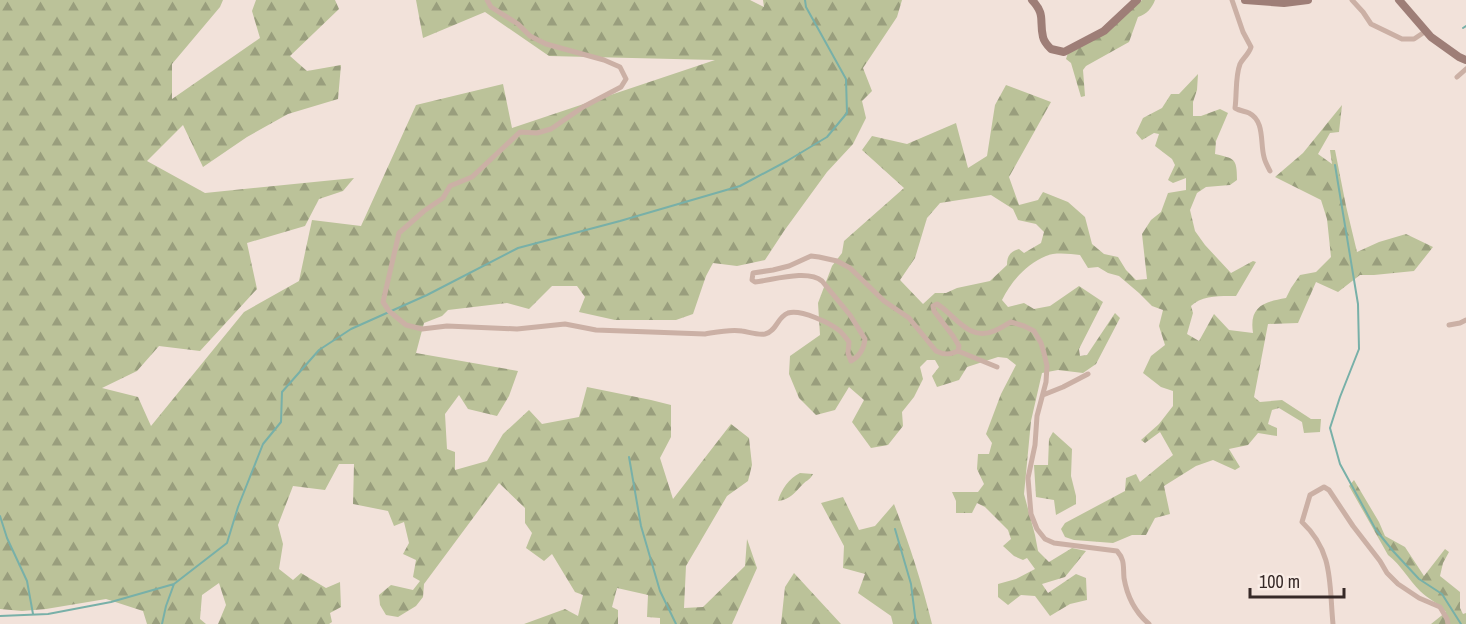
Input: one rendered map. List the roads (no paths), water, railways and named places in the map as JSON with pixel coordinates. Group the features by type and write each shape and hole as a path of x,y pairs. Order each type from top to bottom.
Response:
{"main road":[{"path":"1032,0 1039,7 1043,39 1051,49 1064,51 1104,31 1137,0"},
{"path":"1245,0 1284,3 1308,0"},
{"path":"1399,0 1440,44 1466,60"}],"street":[{"path":"488,0 491,7 518,24 530,36 546,44 604,60 620,67 626,79 621,87 583,107 551,129 537,133 520,132 472,177 450,186 443,198 399,233 382,302 406,325 422,329 447,326 517,329 565,324 596,330 705,334 740,330 760,334 769,333 779,320 789,313 801,313 831,325 841,332 849,342 848,353 851,361 857,358 864,349 865,339 850,315 817,276 804,275 755,282 752,280 753,273 789,266 811,256 837,261 850,268 884,301 909,318 936,351 951,354 958,351 997,367"},
{"path":"1232,0 1251,47 1241,62 1235,108 1250,113 1256,119 1260,128 1264,158 1270,171"},
{"path":"1352,0 1371,24 1402,39 1414,39 1426,31"},
{"path":"1456,77 1466,69"},
{"path":"958,351 959,346 934,311 933,306 937,304 972,332 994,331 1011,322 1034,331 1047,366 1028,478 1031,514 1037,529 1045,539 1054,543 1117,550 1122,557 1126,591 1131,602 1149,624"},
{"path":"1449,325 1466,320"},
{"path":"1043,395 1088,374"},
{"path":"1333,624 1327,560 1314,534 1302,522 1310,495 1324,487 1329,490 1387,573 1398,584 1419,598 1440,607 1448,624"}],"waterway":[{"path":"0,616 48,614 111,602 174,584 227,543 238,507 263,444 281,422 282,392 319,350 351,329 427,295 518,248 740,186 827,137 847,113 846,79 806,7 805,0"},
{"path":"1335,165 1358,304 1359,349 1330,428 1340,464 1376,530 1419,579 1442,594 1461,624"},
{"path":"629,457 641,526 660,591 676,624"},
{"path":"0,516 7,538 27,581 33,614"},
{"path":"895,529 911,584 916,624"},
{"path":"162,624 174,584"}]}
